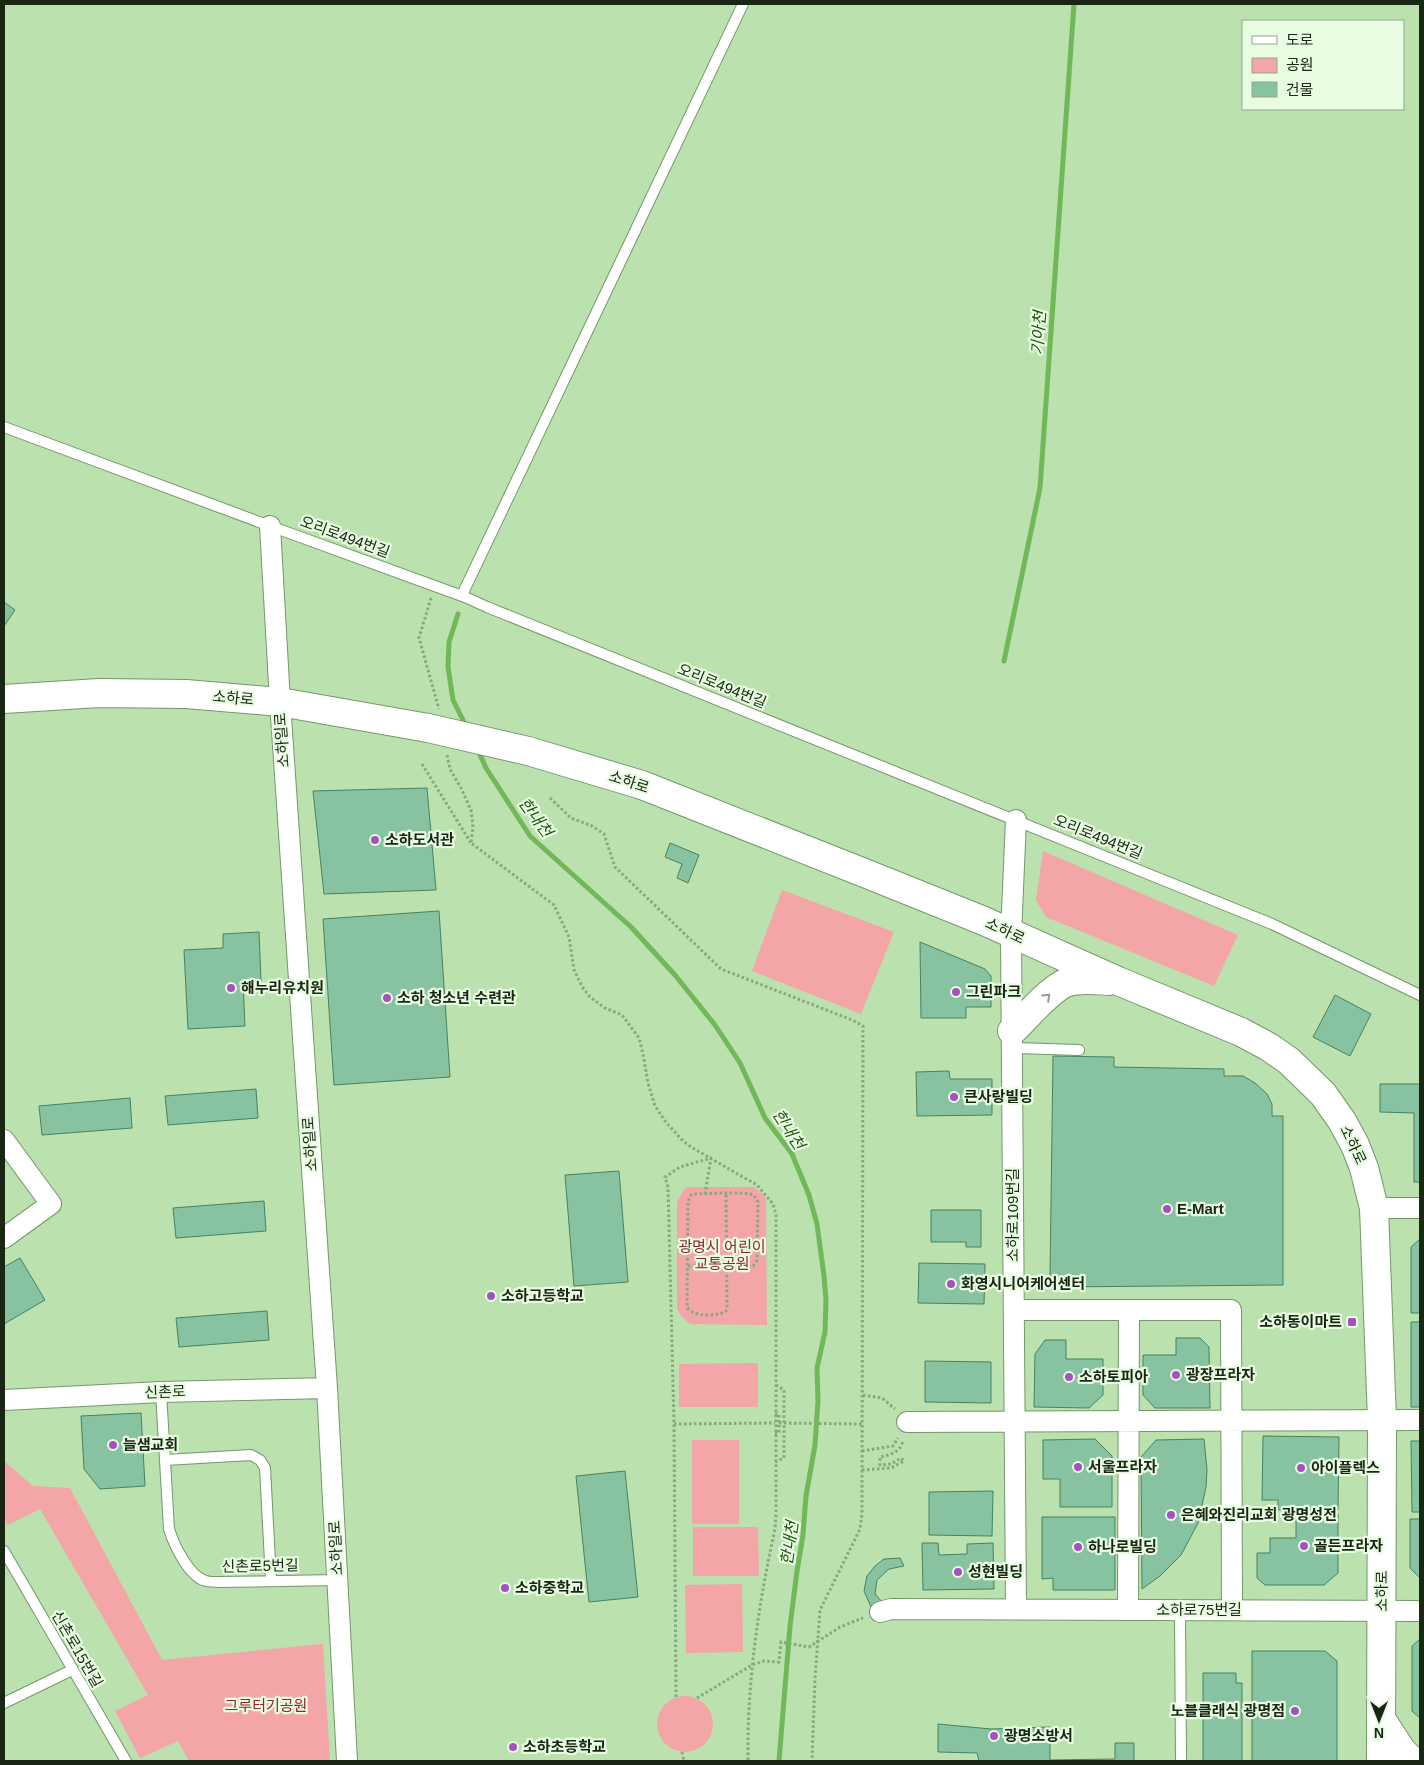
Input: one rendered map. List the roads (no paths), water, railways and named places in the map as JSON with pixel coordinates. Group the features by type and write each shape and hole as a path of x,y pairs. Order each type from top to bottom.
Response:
{"street":[{"name":"소하일로","path":"270,526 280,702 327,1388 347,1761"},
{"name":"소하로","path":"4,699 99,693 186,694 280,702 434,721 642,785 984,921 1118,981 1241,1032 1269,1047 1300,1071 1323,1094 1342,1121 1355,1145 1364,1168 1374,1208 1382,1420 1381,1761"},
{"name":"소하로109번길","path":"1016,820 1011,934 1016,1609"},
{"path":"1012,1040 1047,995 1066,983 1089,980 1118,981"},
{"path":"4,1140 51,1204 4,1238"},
{"path":"1374,1208 1420,1208"},
{"path":"1014,1310 1231,1310 1232,1610"},
{"path":"1128,1610 1129,1310"},
{"name":"신촌로","path":"4,1400 161,1392 327,1388"},
{"path":"907,1422 1420,1420"},
{"name":"소하로75번길","path":"880,1612 892,1609 1420,1611"},
{"path":"1381,1719 1402,1751 1412,1761"}],"lane":[{"path":"463,596 743,4"},
{"name":"오리로494번길","path":"4,427 463,596 1272,924 1420,995"},
{"path":"1012,1040 1079,1050"},
{"name":"신촌로5번길","path":"161,1392 169,1530 174,1546 195,1574 205,1581 212,1582 338,1580"},
{"path":"165,1460 251,1455 260,1460 265,1468 271,1580"},
{"name":"신촌로15번길","path":"4,1551 8,1568 126,1761"},
{"path":"1180,1610 1181,1761"},
{"path":"4,1704 72,1670"}],"waterway":[{"name":"기아천","path":"1004,661 1040,488 1074,4"},
{"name":"한내천","path":"458,614 449,642 448,667 453,700 466,726"},
{"name":"한내천","path":"478,750 486,768 530,836 631,927 675,975 715,1025 740,1063 765,1118 792,1154 809,1195 817,1224 824,1276 826,1300 825,1332 817,1368 818,1401 815,1445 806,1496 803,1535 790,1626 779,1761"}],"place":[{"name":"소하도서관","path":"375,840"},
{"name":"해누리유치원","path":"231,988"},
{"name":"그린파크","path":"956,992"},
{"name":"소하 청소년 수련관","path":"387,998"},
{"name":"큰사랑빌딩","path":"954,1097"},
{"name":"E-Mart","path":"1167,1209"},
{"name":"화영시니어케어센터","path":"951,1284"},
{"name":"소하고등학교","path":"491,1296"},
{"name":"소하동이마트","path":"1352,1322"},
{"name":"광장프라자","path":"1176,1375"},
{"name":"소하토피아","path":"1069,1377"},
{"name":"늘샘교회","path":"113,1445"},
{"name":"서울프라자","path":"1078,1467"},
{"name":"아이플렉스","path":"1301,1468"},
{"name":"은혜와진리교회 광명성전","path":"1171,1515"},
{"name":"골든프라자","path":"1304,1546"},
{"name":"하나로빌딩","path":"1078,1547"},
{"name":"성현빌딩","path":"958,1572"},
{"name":"소하중학교","path":"505,1588"},
{"name":"노블클래식 광명점","path":"1295,1711"},
{"name":"광명소방서","path":"994,1736"},
{"name":"소하초등학교","path":"513,1747"}],"park label":[{"name":"광명시 어린이 교통공원","path":"722,1256"},
{"name":"그루터기공원","path":"266,1706"}]}
